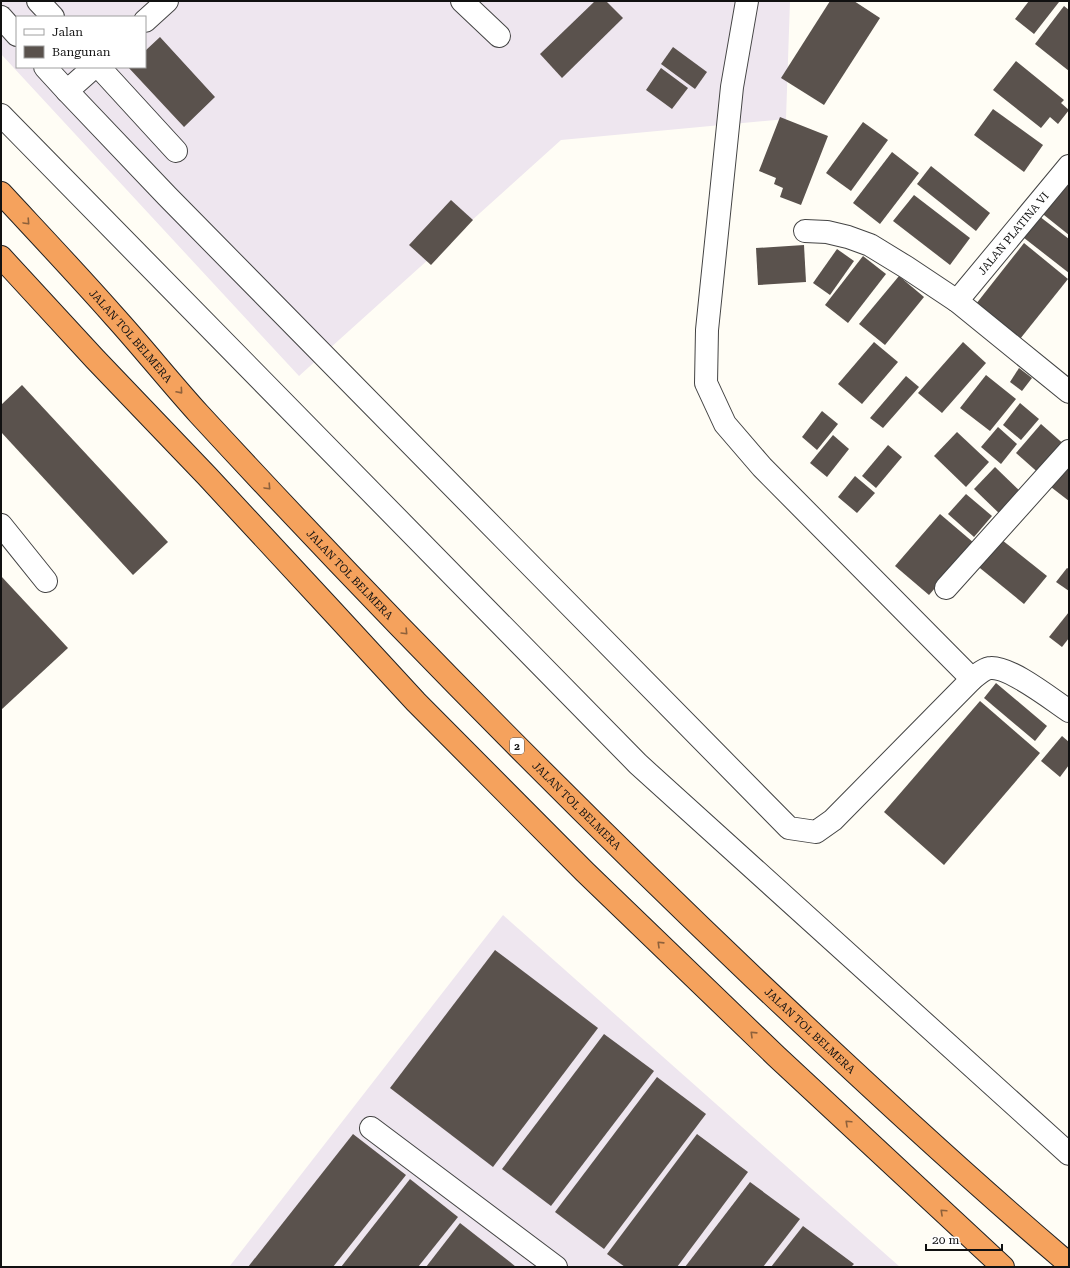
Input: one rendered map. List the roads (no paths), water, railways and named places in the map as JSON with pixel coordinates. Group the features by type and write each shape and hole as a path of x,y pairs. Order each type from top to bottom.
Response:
{"highway":[{"name":"JALAN TOL BELMERA","path":"1,193 114,316 203,418 400,626 527,757 668,896 837,1056 992,1198 1069,1264"},
{"path":"1,257 95,360 308,584 416,702 585,872 776,1056 1002,1267"}],"street":[{"path":"38,1 52,16"},
{"path":"146,20 167,1"},
{"path":"462,1 499,36"},
{"path":"747,1 732,87 707,330 706,383 725,424 762,467 972,679"},
{"path":"1,17 16,34"},
{"path":"46,68 278,310 788,828 816,832 833,820 972,679 989,668 1001,669 1015,676 1069,711"},
{"path":"67,91 93,68"},
{"path":"100,68 176,151"},
{"path":"1,115 638,764 1069,1154"},
{"name":"JALAN PLATINA VI","path":"957,301 1069,166"},
{"path":"805,231 827,232 848,237 870,245 906,266 957,301 1069,392"},
{"path":"946,588 1069,451"},
{"path":"1,525 46,581"},
{"path":"371,1128 556,1267"}]}
